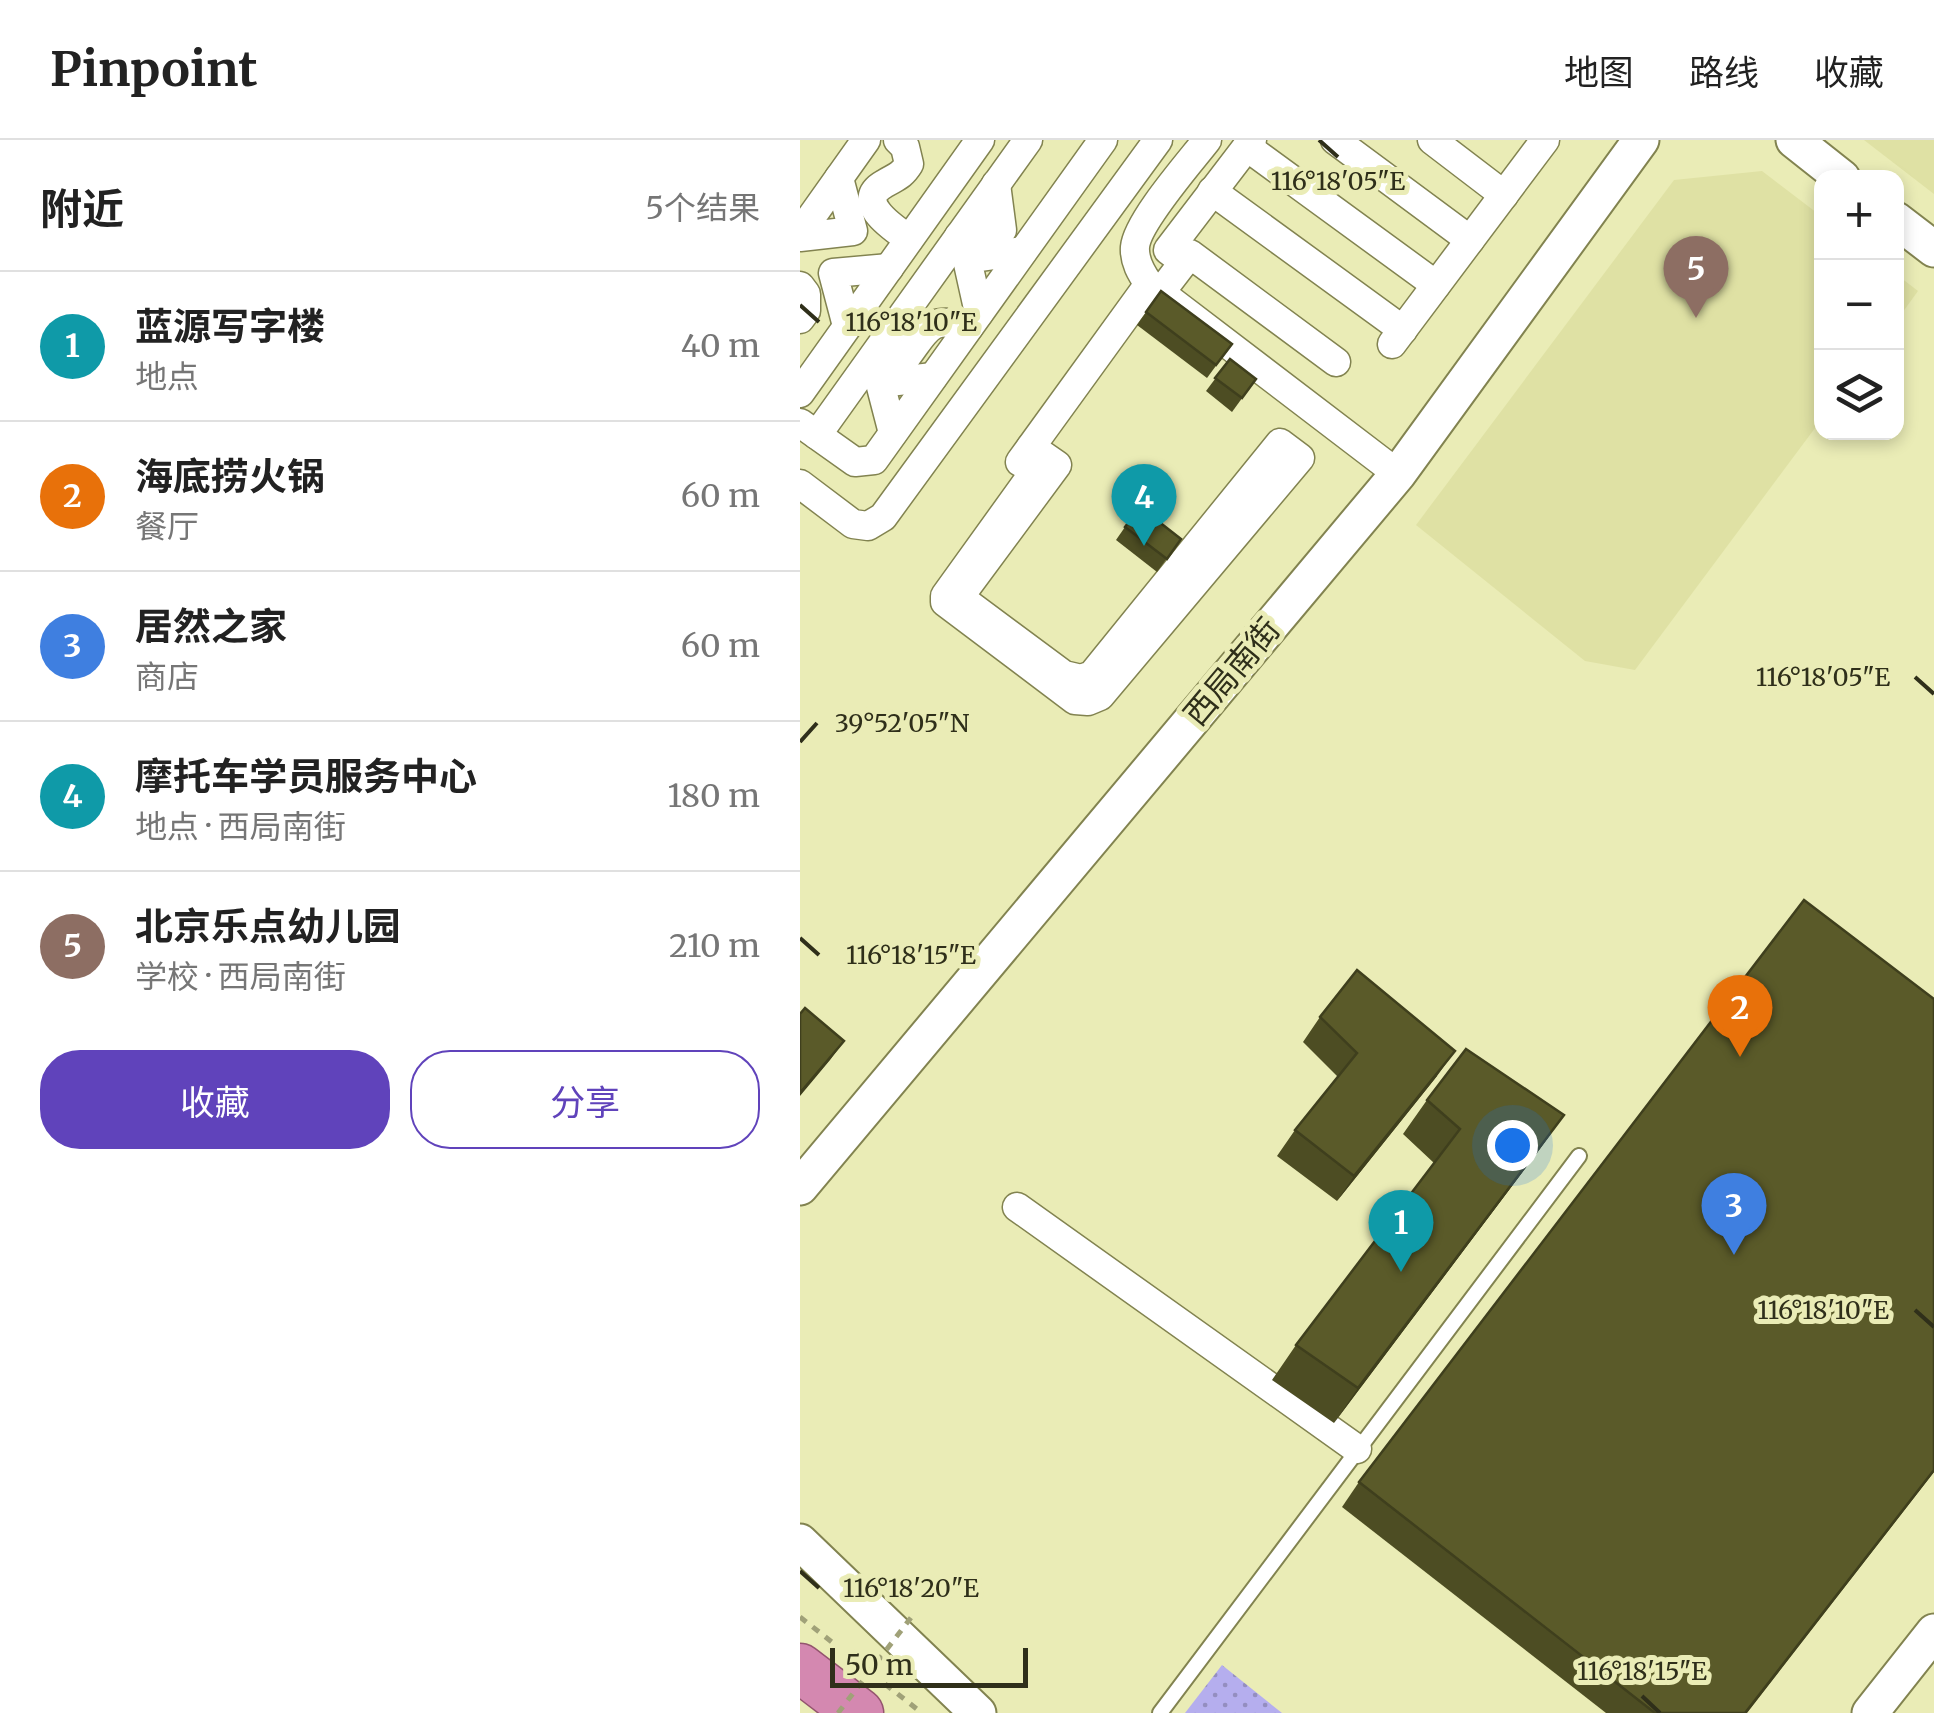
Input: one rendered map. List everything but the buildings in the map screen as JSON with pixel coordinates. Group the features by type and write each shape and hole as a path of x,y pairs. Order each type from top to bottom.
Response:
{"highway":[{"path":"800,1668 859,1713"}],"street":[{"path":"800,235 866,140"},
{"path":"898,140 905,147 909,164 903,174 882,184 874,193 873,207 909,239"},
{"path":"802,386 980,140"},
{"path":"1028,140 876,354 809,429 854,462 874,460 1103,140"},
{"path":"800,484 853,524 868,526 882,517 1158,140"},
{"path":"1207,140 1141,228 1135,248 1137,264 1155,288 1398,474"},
{"path":"1335,140 1470,240"},
{"path":"1432,140 1504,195"},
{"path":"1212,191 1398,337 1545,140"},
{"name":"西局南街","path":"800,1187 1398,474 1642,140"},
{"path":"1794,140 1832,170"},
{"path":"1184,262 1168,250 1249,143 1436,285"},
{"path":"800,235 853,231 839,178"},
{"path":"1904,226 1934,249"},
{"path":"974,320 967,259 1023,251"},
{"path":"1044,457 962,600 1064,675 1081,679 1092,675 1280,443 1300,458 1133,660 1100,696 1088,702 1075,700 944,602 1155,288 1190,254 1336,362"},
{"path":"848,326 833,272 889,268"},
{"path":"800,286 806,294 806,311 800,319"},
{"path":"876,354 907,356 922,331 934,324 974,320"},
{"path":"892,433 880,383 934,376"},
{"path":"928,590 1044,457"},
{"path":"1018,1207 1358,1450"},
{"path":"800,1542 978,1713"},
{"path":"1870,1713 1934,1632"}],"lane":[{"path":"1160,1713 1579,1156"}],"path":[{"path":"838,1713 913,1615"}],"shaded area":[{"path":"1864,140 1934,140 1934,194 1904,170"},
{"path":"1762,171 1814,211 1814,429 1635,670 1585,661 1416,525 1674,180"},
{"path":"1904,280 1918,291 1904,310"},
{"path":"1222,1665 1282,1713 1185,1713"}],"place":[{"name":"北京乐点幼儿园","path":"1696,318"},
{"name":"摩托车学员服务中心","path":"1144,546"},
{"name":"海底捞火锅","path":"1740,1057"},
{"name":"居然之家","path":"1734,1255"},
{"name":"蓝源写字楼","path":"1401,1272"}]}
